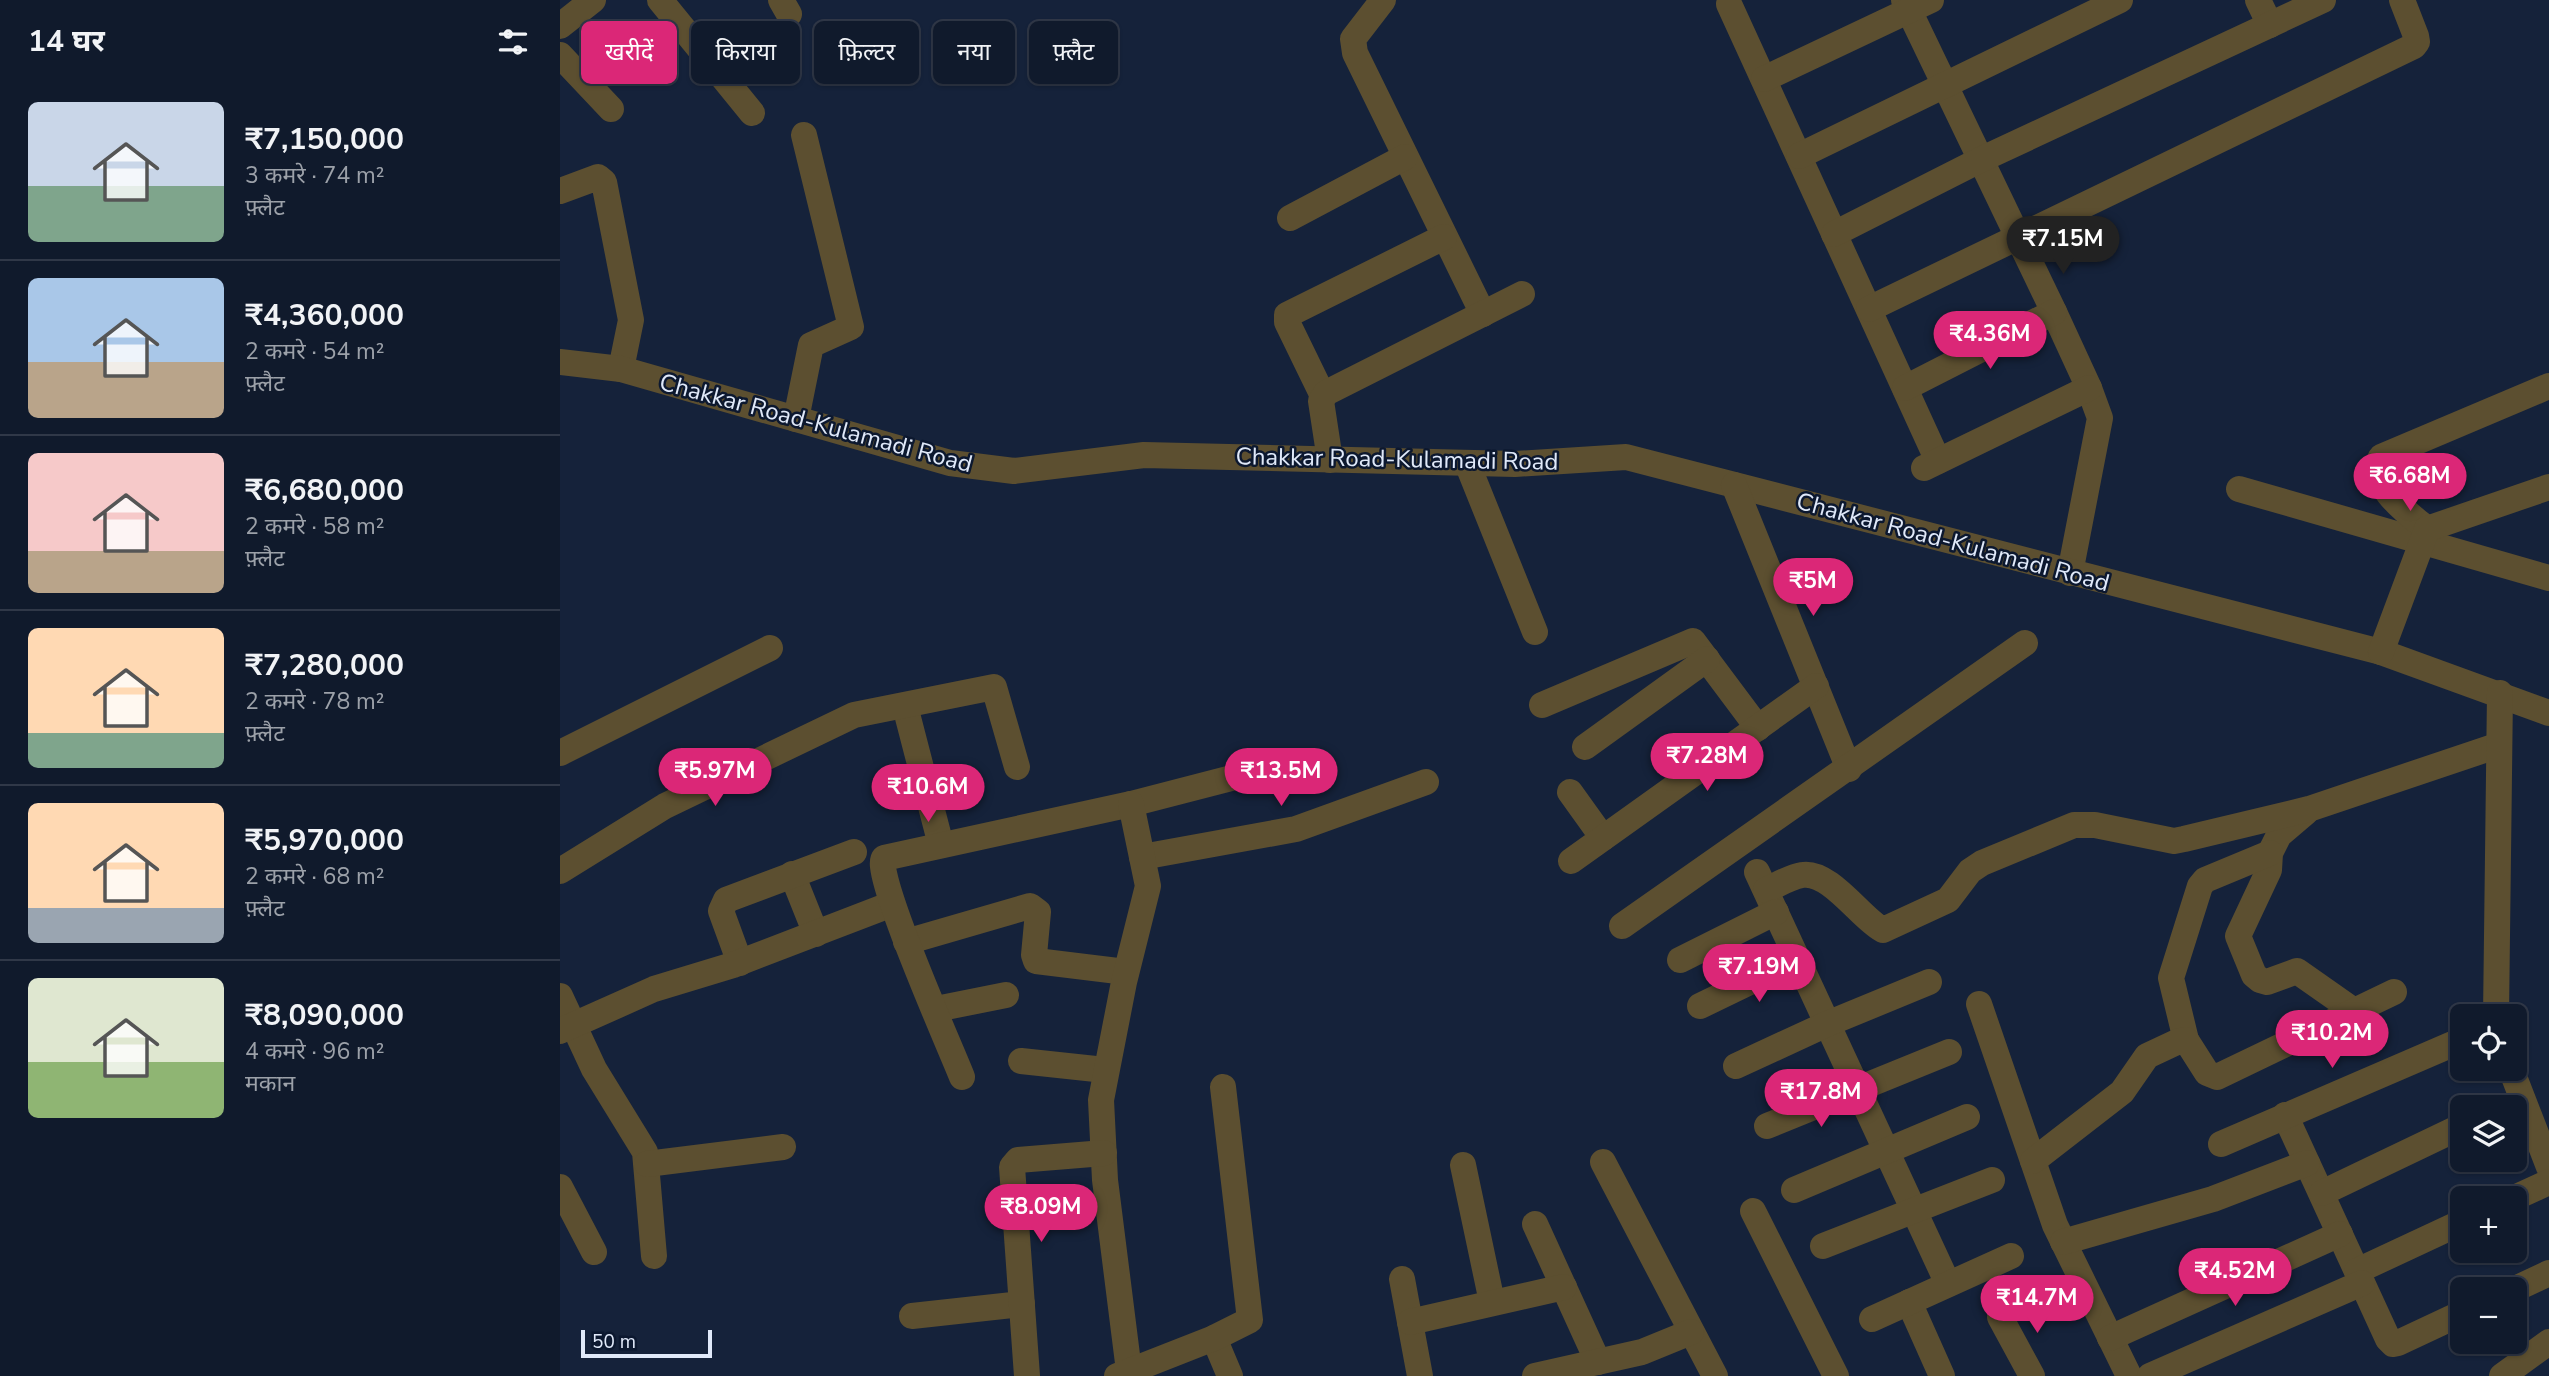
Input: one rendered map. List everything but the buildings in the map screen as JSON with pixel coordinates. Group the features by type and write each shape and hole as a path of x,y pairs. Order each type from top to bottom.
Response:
{"street":[{"path":"560,26 593,0"},
{"path":"660,0 752,113"},
{"path":"1382,0 1353,39 1352,45 1483,314"},
{"path":"1799,156 2120,0"},
{"path":"2258,0 2270,25"},
{"path":"1834,234 1980,160 2323,0"},
{"path":"1869,309 2414,46 2417,42 2416,36 2402,0"},
{"path":"1764,79 1915,3 1943,84 2054,312 2100,418 2070,573"},
{"path":"1724,6 1764,79 1905,388 1930,465 2089,388"},
{"path":"560,55 611,109"},
{"path":"796,419 811,345 851,327 804,135"},
{"path":"1290,218 1405,157"},
{"path":"560,191 598,177 604,182 631,320 621,369"},
{"path":"1330,460 1323,396 1287,322 1287,315 1444,237"},
{"path":"1323,396 1522,294"},
{"path":"1905,388 2054,312"},
{"name":"Chakkar Road-Kulamadi Road","path":"560,362 621,369 950,463 980,468 1014,471 1144,456 1516,464 1626,457 2381,652 2549,713"},
{"path":"2425,535 2387,494 2379,460 2549,386"},
{"path":"1467,463 1535,632"},
{"path":"1734,485 1849,769"},
{"path":"2381,652 2425,535 2549,487"},
{"path":"2239,489 2425,535 2549,578"},
{"path":"1542,705 1693,641 1758,728"},
{"path":"1622,926 2025,643"},
{"path":"560,753 770,648"},
{"path":"1585,747 1707,659"},
{"path":"1571,861 1815,686"},
{"path":"560,871 676,800 860,713 994,687 1017,767"},
{"path":"2496,1004 2500,693"},
{"path":"905,706 941,845"},
{"path":"1680,960 1766,891 1796,877 1809,875 1847,897 1876,927 1883,930 1948,900 1970,871 1982,863 2074,825 2095,825 2174,841 2309,809 2499,745"},
{"path":"962,1077 906,942 884,907 880,862 889,856 1131,804 1251,773"},
{"path":"1142,857 1296,829 1426,782"},
{"path":"1570,792 1603,838"},
{"path":"1131,804 1147,892 1126,972 1101,1090 1123,1374 1246,1324 1251,1315 1223,1087"},
{"path":"2309,809 2281,832 2270,853 2267,874 2238,936 2254,975 2267,982 2297,971 2354,1011"},
{"path":"740,962 722,905 726,900 854,852"},
{"path":"2270,853 2205,880 2200,886 2171,978 2186,1040 2207,1073 2217,1077 2394,992"},
{"path":"792,874 816,934"},
{"path":"1766,891 1948,1284"},
{"path":"906,942 1030,906 1038,912 1034,955 1037,961 1126,972"},
{"path":"567,1028 654,989 740,962 884,907"},
{"path":"1700,1006 1797,960"},
{"path":"1736,1066 1827,1024 1929,982"},
{"path":"936,1009 1006,995"},
{"path":"560,996 567,1028 641,1143 647,1164 654,1256"},
{"path":"1979,1004 2032,1161 2063,1242 2129,1376"},
{"path":"2032,1161 2122,1092 2147,1056 2186,1040"},
{"path":"2221,1144 2450,1045"},
{"path":"1767,1126 1949,1052"},
{"path":"1021,1061 1105,1070"},
{"path":"2285,1115 2393,1344 2450,1318"},
{"path":"1794,1191 1966,1117"},
{"path":"2527,1131 2549,1167"},
{"path":"2322,1193 2450,1132"},
{"path":"647,1164 783,1147"},
{"path":"1027,1376 1014,1162 1104,1153"},
{"path":"1604,1162 1715,1376"},
{"path":"2063,1242 2213,1199 2307,1163"},
{"path":"1464,1165 1492,1302"},
{"path":"1823,1246 1992,1180"},
{"path":"2527,1192 2549,1182"},
{"path":"560,1187 594,1252"},
{"path":"1753,1211 1836,1376"},
{"path":"1535,1224 1598,1362"},
{"path":"2150,1376 2360,1277 2450,1228"},
{"path":"2110,1338 2340,1234"},
{"path":"1872,1319 2011,1256"},
{"path":"2527,1283 2549,1273"},
{"path":"1402,1279 1420,1376"},
{"path":"1410,1322 1564,1286"},
{"path":"1909,1302 1942,1376"},
{"path":"912,1316 1022,1304"},
{"path":"2000,1317 2032,1376"},
{"path":"1535,1376 1642,1352 1691,1332"},
{"path":"1214,1338 1230,1376"},
{"path":"2502,1376 2549,1342"}]}
